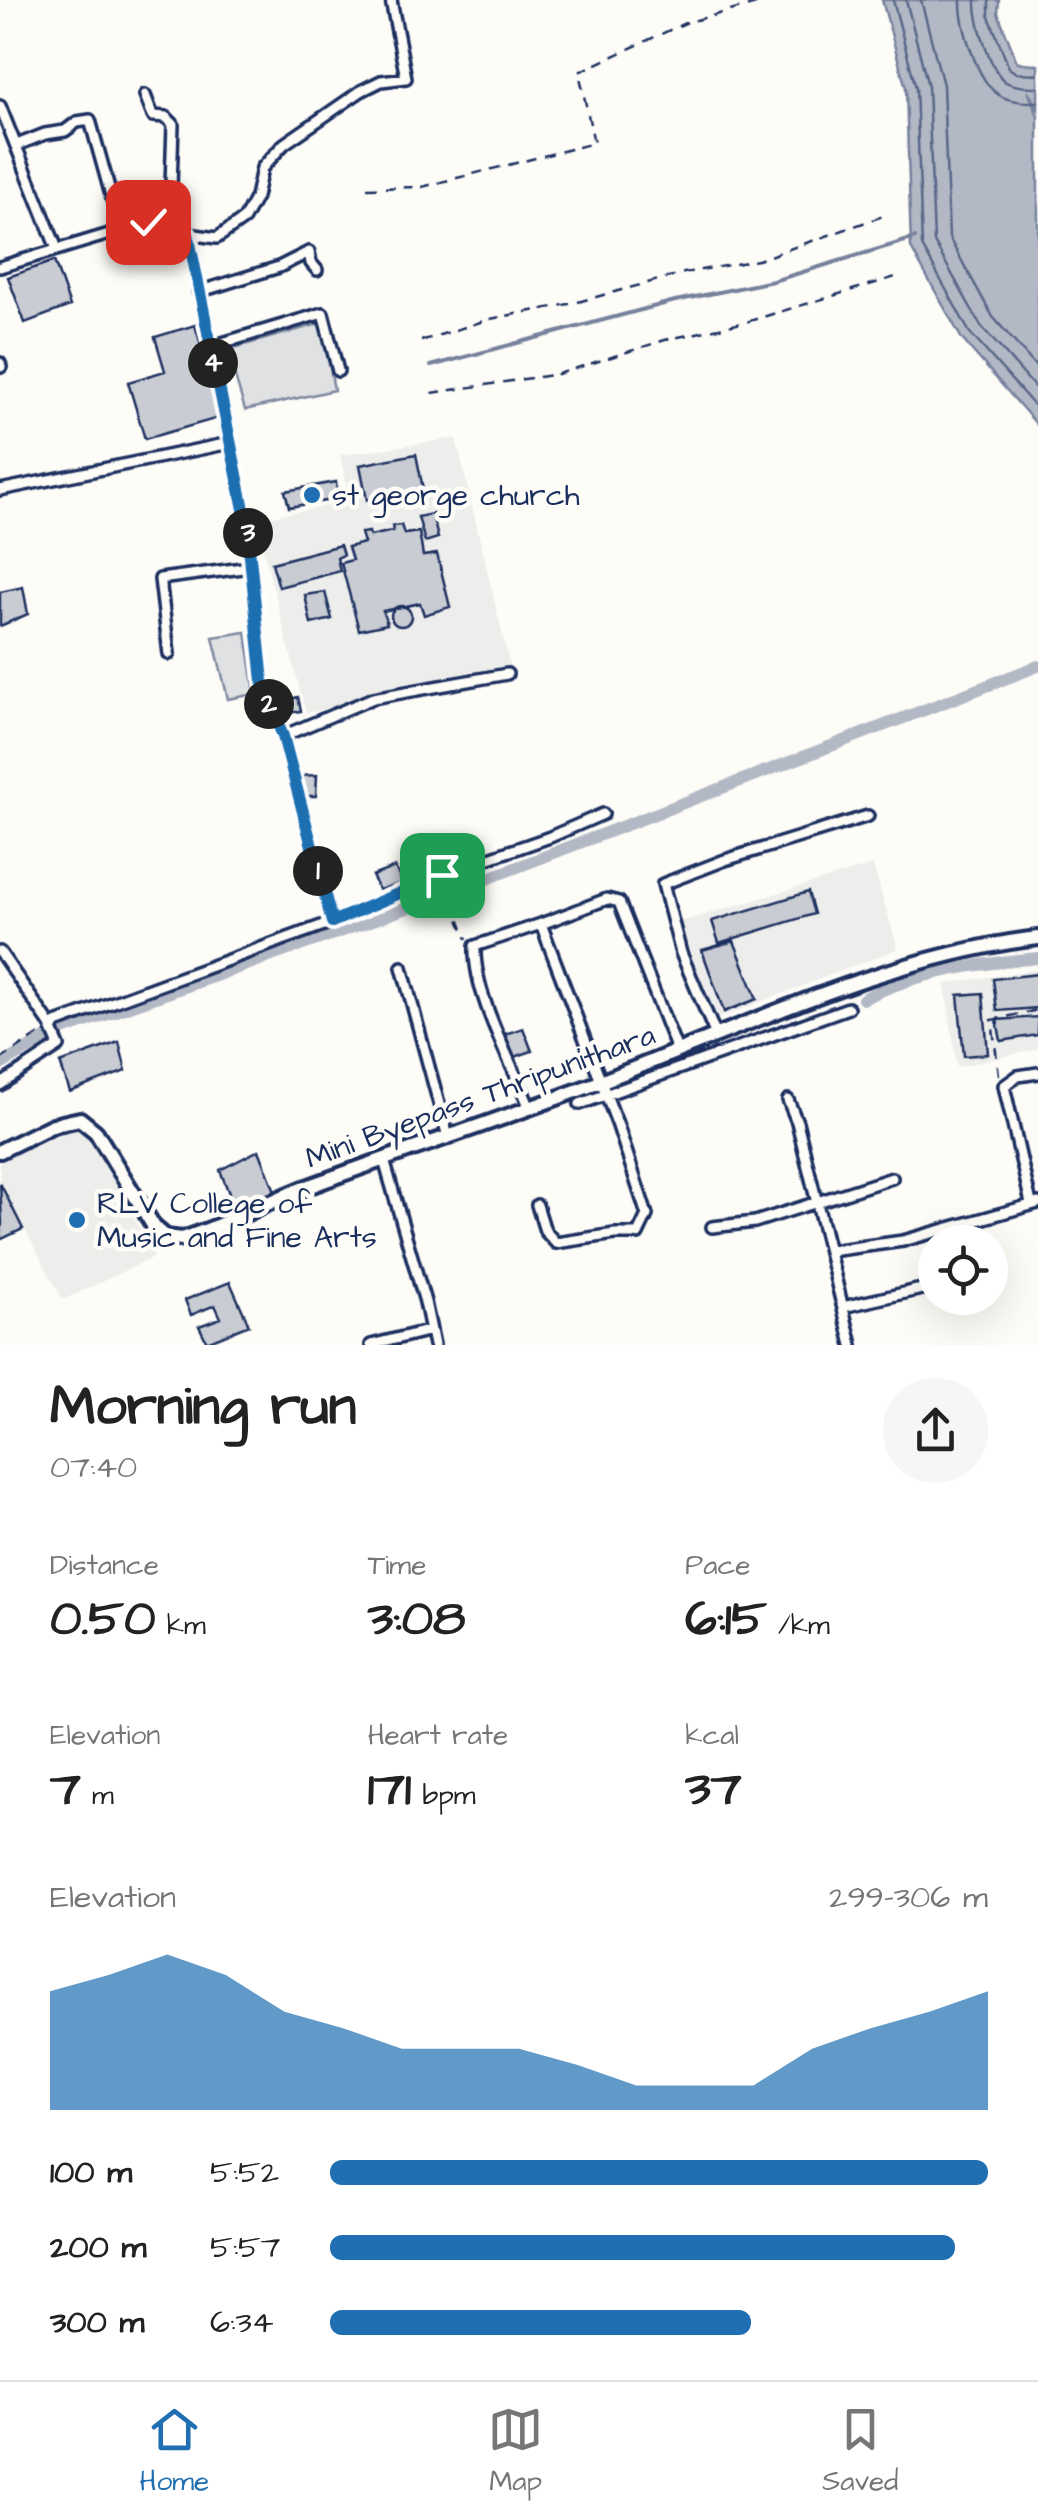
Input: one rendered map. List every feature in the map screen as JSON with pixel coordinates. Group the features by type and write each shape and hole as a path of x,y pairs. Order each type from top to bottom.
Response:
{"main road":[{"name":"Mini Byepass Thripunithara","path":"0,1151 53,1125 82,1121 96,1132 154,1226 174,1240 193,1236 311,1185 529,1106 603,1088 715,1033 902,968 974,948 1038,938"}],"street":[{"path":"0,267 148,222 170,222 188,234 217,238 244,219 256,197 262,168 284,144 361,91 381,81 406,78 391,0"},
{"path":"145,96 153,116 166,117 173,124 171,186 165,222"},
{"path":"0,109 58,249"},
{"path":"17,145 90,120 121,231"},
{"path":"188,234 246,519 264,691 283,736 332,922"},
{"path":"198,292 279,267 309,252 317,270"},
{"path":"209,347 323,313 338,370"},
{"path":"0,490 230,443"},
{"path":"169,654 160,578 250,566"},
{"path":"283,736 373,698 507,674"},
{"path":"53,1031 332,922 432,878 603,814"},
{"path":"715,1033 681,953 662,884 725,860 868,816"},
{"path":"529,1106 487,1003 474,959 475,946 607,899 619,902 682,1048 694,1062"},
{"path":"537,1206 545,1231 556,1243 638,1234 647,1215 542,924"},
{"path":"0,952 59,1046 0,1085"},
{"path":"402,967 448,1138"},
{"path":"580,1104 603,1088 694,1062 848,1008"},
{"path":"830,1252 903,1241 1035,1203 1006,1106 1004,1086 1018,1076 1038,1073"},
{"path":"788,1100 797,1122 852,1345"},
{"path":"384,1160 434,1345"},
{"path":"712,1227 755,1222 892,1178"},
{"path":"844,1308 918,1290"},
{"path":"371,1345 431,1330"}],"path":[{"path":"367,188 422,187 594,143 580,72 685,23 770,0"},
{"path":"421,341 490,319 574,303 684,273 758,260 886,215"},
{"path":"432,392 558,374 665,340 746,322 899,276"},
{"path":"442,876 474,959"},
{"path":"1004,1086 998,1074 992,1020 1038,1010"},
{"path":"0,1060 53,1031"}],"shaded area":[{"path":"322,323 334,390 245,410 227,350"},
{"path":"456,438 512,675 306,713 255,519 350,502 340,455"},
{"path":"246,632 255,694 228,699 213,637"},
{"path":"873,865 898,949 714,1020 680,922"},
{"path":"1038,969 1038,1049 957,1067 945,984"},
{"name":"RLV College of Music and Fine Arts","path":"76,1127 100,1150 154,1257 63,1300 0,1183 0,1162"}],"water":[{"path":"882,0 999,0 998,13 1017,62 1038,65 1038,109 1028,91 1038,116 1038,426 962,339 911,248 906,88"}],"building":[{"path":"54,261 70,306 25,323 8,277"},
{"path":"54,261 70,306 25,323 8,277"},
{"path":"195,325 222,417 145,439 128,382 165,371 155,337"},
{"path":"416,454 423,489 367,500 360,465"},
{"name":"st george church","path":"336,482 338,499 289,507 285,491"},
{"path":"432,514 438,538 425,542 418,517"},
{"path":"401,525 404,534 419,532 423,556 437,554 450,607 424,615 420,603 383,611 387,624 359,630 341,563 352,560 348,547 364,543 361,533 369,532 370,536"},
{"path":"340,545 340,571 279,587 272,563"},
{"path":"23,587 28,614 0,626 0,592"},
{"path":"325,592 332,619 311,624 305,595"},
{"path":"401,606 411,616 401,626 391,616"},
{"path":"298,697 301,711 281,714 278,702"},
{"path":"317,775 316,796 302,796 298,776"},
{"path":"395,867 402,883 379,890 372,876"},
{"path":"808,892 814,914 719,943 712,921"},
{"path":"734,941 757,999 724,1012 702,950"},
{"path":"1038,974 1038,1008 997,1011 993,979"},
{"path":"983,993 988,1054 964,1056 958,995"},
{"path":"1038,1017 1038,1035 1001,1041 997,1020"},
{"path":"523,1028 532,1051 515,1057 505,1034"},
{"path":"119,1042 126,1071 70,1092 60,1063"},
{"path":"259,1150 275,1191 235,1209 220,1170"},
{"path":"0,1183 23,1229 0,1240 2,1223"},
{"path":"230,1282 249,1325 207,1342 199,1326 221,1318 215,1305 191,1315 185,1300"}],"waterway":[{"path":"431,366 675,301 773,281 915,238"},
{"path":"0,1065 57,1032 463,888 1038,666"},
{"path":"863,999 926,975 1038,958"}],"place":[{"name":"st george church","path":"312,495"},
{"name":"RLV College of Music and Fine Arts","path":"77,1220"}],"route":[{"path":"148,222 170,222 188,234 246,519 264,691 283,736 332,922 442,875"}]}
